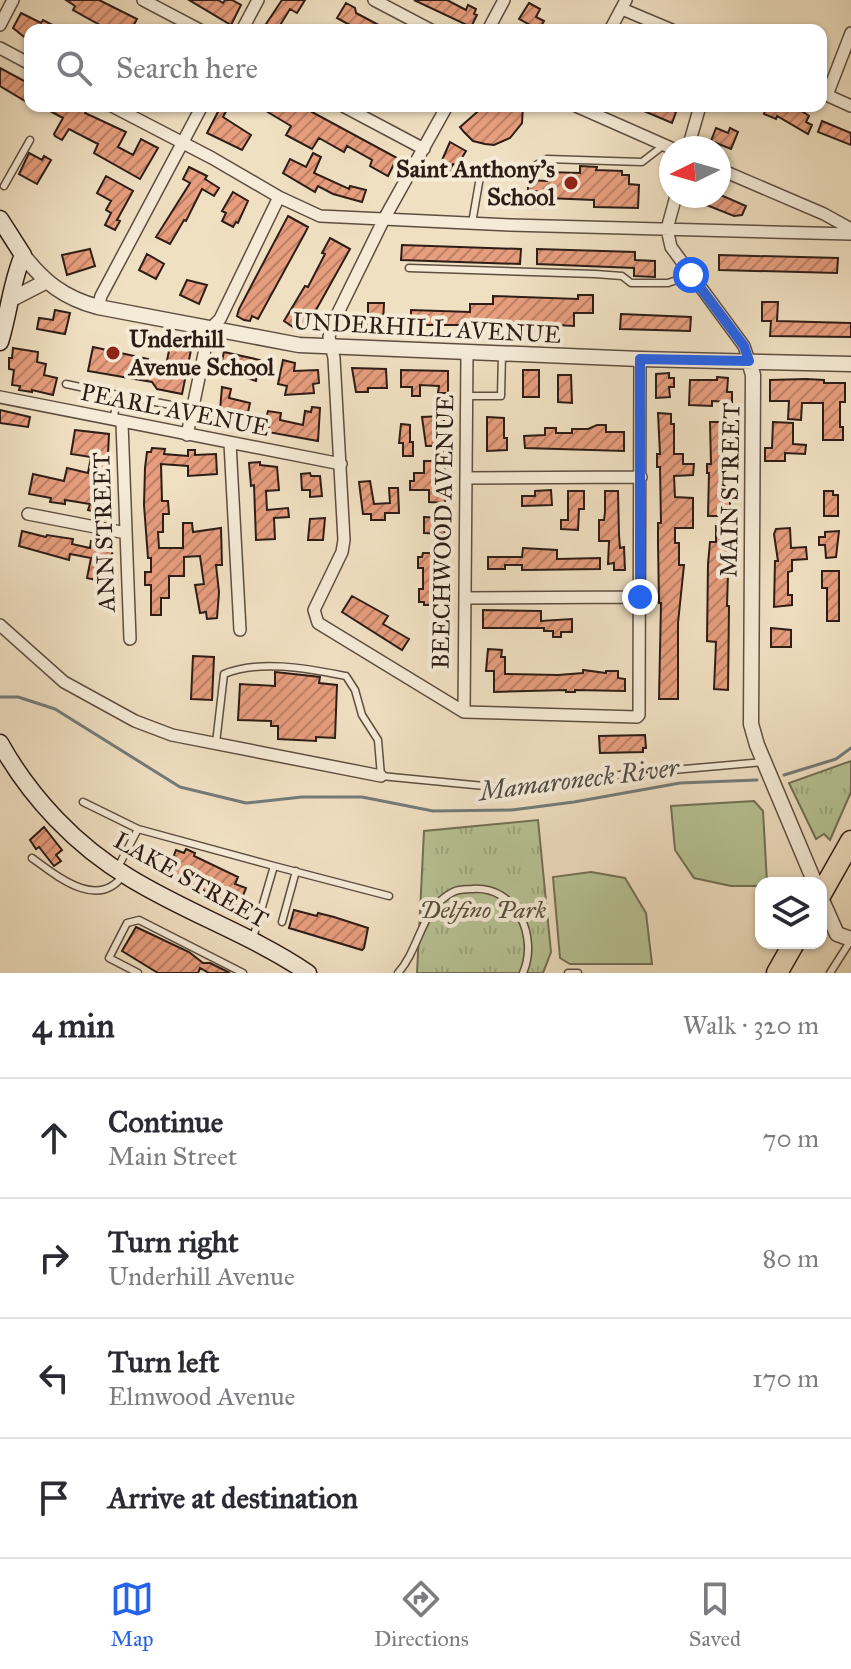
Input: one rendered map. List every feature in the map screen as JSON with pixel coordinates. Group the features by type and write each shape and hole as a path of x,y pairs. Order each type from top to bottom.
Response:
{"highway":[{"path":"824,877 851,841"},
{"path":"777,973 791,949"}],"main road":[{"path":"0,219 23,255 15,274 12,299 0,342"},
{"name":"LAKE STREET","path":"0,743 16,772 66,829 120,872 308,973"}],"street":[{"path":"0,25 13,0"},
{"path":"143,0 189,24"},
{"path":"245,24 258,0"},
{"path":"374,0 420,24"},
{"path":"491,24 504,0"},
{"path":"613,24 624,4 661,24"},
{"path":"827,87 851,33"},
{"path":"0,48 24,61"},
{"path":"827,95 851,106"},
{"path":"124,112 320,216 667,229 851,231"},
{"path":"98,307 199,112"},
{"path":"354,112 424,149"},
{"path":"444,112 384,219 332,325 329,337 341,464 344,546 316,604 316,620 464,712 637,717 641,709 640,359"},
{"path":"590,112 659,142"},
{"path":"691,136 698,112"},
{"path":"731,175 851,231"},
{"path":"187,435 209,330 220,319 279,197"},
{"path":"667,229 673,208"},
{"name":"MAIN STREET","path":"667,229 671,247 744,346 753,375 750,713 764,762 822,877"},
{"name":"UNDERHILL AVENUE","path":"23,255 45,282 72,299 281,344 467,353 851,364"},
{"path":"12,299 45,282"},
{"name":"BEECHWOOD AVENUE","path":"464,712 467,353"},
{"name":"PEARL AVENUE","path":"0,397 341,464"},
{"name":"ANN STREET","path":"118,422 130,639"},
{"path":"230,443 240,630"},
{"path":"466,478 641,477"},
{"path":"28,514 126,533"},
{"path":"466,598 640,597"},
{"path":"0,625 41,663 88,697 135,721 172,735 381,776"},
{"path":"827,910 837,934 851,939"}],"lane":[{"path":"4,186 30,140"},
{"path":"472,223 480,177 524,172 547,159 642,162 659,152"},
{"path":"409,268 595,274 622,276 631,283 668,283 691,275"},
{"path":"467,396 501,396 502,354"},
{"path":"66,384 171,405"},
{"path":"118,395 118,422"},
{"path":"216,743 224,674 241,667 313,669 346,676 355,690 362,715 378,740 381,776 515,789 627,774 764,762"},
{"path":"83,802 138,829 389,896"},
{"path":"32,858 62,879 88,890 107,891 115,886 138,829"},
{"path":"252,941 274,866"},
{"path":"282,922 296,871"},
{"path":"398,973 406,964 433,906 456,890 482,888 505,898 519,912 529,935 529,960 523,973"},
{"path":"138,973 109,958 127,923 139,920 243,973"},
{"path":"830,973 851,939"},
{"path":"406,964 413,973"},
{"path":"568,973 578,973"}],"green space":[{"path":"851,761 851,792 830,840 824,834 816,839 789,783"},
{"path":"754,801 763,811 767,877 755,877 755,886 731,886 694,878 675,850 671,806"},
{"name":"Delfino Park","path":"538,820 551,952 543,973 417,973 424,831"},
{"path":"591,872 625,878 646,913 652,964 570,964 560,958 553,877"}],"building":[{"path":"66,0 99,0 137,19 134,24 98,24 73,10 75,6"},
{"path":"189,0 218,0 223,3 232,0 241,5 229,24"},
{"path":"282,0 305,0 297,13 290,9 281,24 266,24"},
{"path":"414,0 447,0 466,10 468,5 476,9 472,24 465,24"},
{"path":"346,3 355,8 356,13 377,24 348,24 337,18"},
{"path":"529,3 540,9 536,17 544,21 542,24 528,24 519,19"},
{"path":"21,13 41,23 43,20 51,24 24,24 24,37 13,28"},
{"path":"0,68 24,81 24,100 0,86"},
{"path":"52,112 85,112 126,132 118,147 133,155 141,139 158,148 140,179 94,153 98,144 69,129 62,140 55,136 63,118"},
{"path":"218,112 226,112 223,117 251,135 242,150 207,133"},
{"path":"268,112 312,112 397,158 388,176 370,166 372,160 347,146 344,152 319,138 312,149 286,135 291,126"},
{"path":"477,112 523,112 522,123 510,138 494,145 473,141 460,127"},
{"path":"646,112 676,112 672,123"},
{"path":"803,112 809,116 806,122 812,125 808,134 777,116 776,119 764,114"},
{"path":"822,121 851,133 851,145 818,132"},
{"path":"716,128 728,133 730,128 738,132 731,149 731,136 713,136"},
{"path":"450,142 466,151 457,166 453,164 448,173 439,167"},
{"path":"29,153 42,160 44,156 51,160 37,184 19,174"},
{"path":"313,153 321,157 314,173 349,189 350,186 366,190 362,202 318,186 315,192 283,173 290,159 306,167"},
{"path":"580,166 622,171 622,175 629,175 629,184 639,185 638,208 594,207 594,200 547,198 547,192 528,191 528,180 547,181 548,172 580,173"},
{"path":"189,167 207,176 205,179 219,188 214,196 202,189 170,244 156,237 190,183 183,179"},
{"path":"106,176 133,191 115,230 105,225 111,213 106,210 111,201 97,193"},
{"path":"233,192 248,201 233,227 222,221 226,213 222,211"},
{"path":"731,199 746,206 742,215 734,216 714,208 731,208"},
{"path":"288,216 308,227 258,319 252,316 250,321 244,320 237,316 239,309"},
{"path":"330,238 350,249 316,310 302,330 296,329 284,321 305,286 308,287"},
{"path":"402,245 521,249 520,264 401,260"},
{"path":"90,249 95,266 67,275 62,255"},
{"path":"537,249 635,252 635,260 655,261 655,277 634,276 634,268 537,264"},
{"path":"147,254 164,264 156,279 139,270"},
{"path":"719,255 838,258 837,273 719,270"},
{"path":"187,280 207,285 199,304 180,295"},
{"path":"578,295 593,295 593,313 574,313 574,326 499,322 499,325 482,324 482,331 470,330 470,325 411,325 411,310 470,312 470,304 493,304 493,296 578,299"},
{"path":"762,302 778,302 777,321 851,323 851,337 770,336 771,321 762,321"},
{"path":"368,303 384,303 383,326 368,325"},
{"path":"55,310 70,313 65,334 37,329 39,318 53,320"},
{"path":"621,314 691,317 690,331 620,329"},
{"path":"170,346 191,350 182,394 157,389 152,382 88,371 93,347 148,359 146,367 151,368 149,372 164,375"},
{"path":"13,348 38,352 37,362 46,364 44,375 57,378 53,395 19,390 20,386 12,385 14,370 9,369 9,358 12,358"},
{"path":"224,352 260,360 256,381 220,369"},
{"path":"283,360 295,363 294,371 318,370 319,383 313,384 314,393 285,395 287,386 278,384"},
{"path":"352,368 386,369 387,388 368,388 368,392 356,392"},
{"path":"401,370 448,371 448,393 438,393 439,386 420,385 420,396 412,396 412,387 401,387"},
{"path":"523,370 539,370 539,397 523,397"},
{"path":"669,373 669,378 674,378 674,387 669,387 670,397 656,398 656,374"},
{"path":"558,375 571,375 572,403 558,402"},
{"path":"717,377 728,378 727,392 732,392 732,402 712,401 712,406 689,405 690,380 717,380"},
{"path":"806,379 845,383 845,402 840,402 843,440 823,440 823,403 802,403 801,420 788,419 789,401 770,401 770,380"},
{"path":"222,387 231,389 229,398 250,403 248,412 240,411 236,426 211,423 209,419 210,409 220,410"},
{"path":"312,407 320,408 318,441 268,432 269,425 265,422 268,411 281,413 280,420 303,425 305,411 311,412"},
{"path":"0,410 30,417 28,427 0,423"},
{"path":"658,413 671,414 674,454 683,454 683,464 694,464 693,475 674,476 675,497 693,498 693,528 675,528 679,565 684,565 678,623 678,699 659,699 661,603 658,523 661,523 660,467 657,467 657,454 660,454"},
{"path":"444,416 445,503 429,502 429,490 410,490 410,481 414,481 414,473 424,473 424,461 433,461 433,446 426,446 422,417"},
{"path":"487,417 504,418 507,450 487,451"},
{"path":"710,422 730,422 728,516 708,516"},
{"path":"773,422 793,423 793,444 806,445 805,454 785,453 785,461 765,461 765,448 772,448"},
{"path":"401,424 410,425 413,456 403,456 403,443 399,443"},
{"path":"606,425 606,432 624,432 624,451 525,448 524,436 545,435 545,428 556,428 556,433 572,433 572,429 588,429"},
{"path":"75,430 109,434 107,475 111,476 108,497 111,498 107,515 88,510 90,504 65,500 65,504 50,502 51,498 29,494 33,474 64,481 67,468 88,473 91,457 71,454"},
{"path":"152,448 165,449 164,454 188,456 188,450 195,450 195,455 216,454 217,474 188,476 188,466 161,464 162,501 168,501 169,514 163,514 163,532 158,532 159,548 183,548 183,523 192,523 193,532 221,528 222,565 216,565 219,592 217,618 207,619 206,612 200,613 195,585 204,584 200,556 184,557 184,576 169,576 169,598 161,598 161,615 151,615 151,585 145,585 145,572 151,572 151,558 148,558 144,505 147,452 151,452"},
{"path":"260,462 260,465 277,467 279,490 266,491 267,510 288,508 289,517 274,518 275,539 256,540 254,485 251,486 249,463"},
{"path":"310,473 311,476 320,476 322,496 310,497 310,490 302,490 301,474"},
{"path":"370,481 374,504 390,503 389,488 398,488 399,513 385,513 385,520 371,520 371,514 363,514 359,482"},
{"path":"551,490 552,505 522,506 522,496 535,496 535,491"},
{"path":"568,491 584,491 584,509 579,509 578,530 561,529 561,520 568,520"},
{"path":"605,491 618,491 620,548 624,547 625,570 614,570 614,563 608,564 609,541 599,541 599,520 604,520 605,512"},
{"path":"824,491 833,491 833,495 838,495 838,516 824,516"},
{"path":"424,517 442,518 445,534 424,533"},
{"path":"325,518 323,540 308,540 310,519"},
{"path":"716,526 723,526 723,542 729,542 728,690 714,689 716,642 707,641 708,564 710,542 716,542"},
{"path":"790,528 791,548 806,547 807,559 792,560 792,571 788,572 788,595 792,595 792,605 774,607 775,561 778,561 774,534 776,529"},
{"path":"22,531 73,539 72,544 90,548 91,541 114,545 105,582 87,578 91,558 70,554 69,560 19,546"},
{"path":"839,531 836,557 826,558 825,545 819,545 819,537 825,537 825,532"},
{"path":"523,548 557,550 557,559 600,558 600,569 522,570 522,565 505,565 505,569 488,569 488,557 522,557"},
{"path":"423,553 438,553 438,605 419,602 419,589 423,589 423,568 418,568 418,557 422,557"},
{"path":"822,571 839,571 839,621 827,621 827,588 822,588"},
{"path":"352,596 388,616 383,624 409,639 402,650 342,612"},
{"path":"483,610 541,611 541,621 572,619 572,632 561,632 561,637 553,637 553,631 544,631 544,628 483,628"},
{"path":"771,628 791,630 791,647 771,647"},
{"path":"488,649 502,650 505,674 558,675 583,673 583,670 618,671 618,678 625,679 625,691 494,692 494,671 486,671"},
{"path":"193,656 214,657 212,700 191,699"},
{"path":"275,672 320,677 319,683 337,685 335,738 316,737 316,741 278,739 278,726 271,726 271,721 238,720 240,684 275,686"},
{"path":"645,735 646,748 643,752 600,753 599,736"},
{"path":"44,827 62,850 56,855 61,861 54,866 30,840"},
{"path":"186,849 238,877 235,884 246,888 238,908 168,872 176,850 184,853"},
{"path":"294,910 317,916 318,913 368,928 364,948 362,950 289,928"},
{"path":"136,927 189,952 203,963 210,963 230,973 209,973 200,968 198,973 158,973 122,951"}],"waterway":[{"name":"Mamaroneck River","path":"0,697 18,697 55,709 180,787 246,803 302,797 362,797 433,811 512,810 680,783 757,780"},
{"name":"Mamaroneck River","path":"784,775 836,759 851,748"}],"place":[{"name":"Saint Anthony's School","path":"571,183"},
{"name":"Underhill Avenue School","path":"113,353"}],"route":[{"path":"640,597 640,359 749,361 744,346 691,275"}]}
